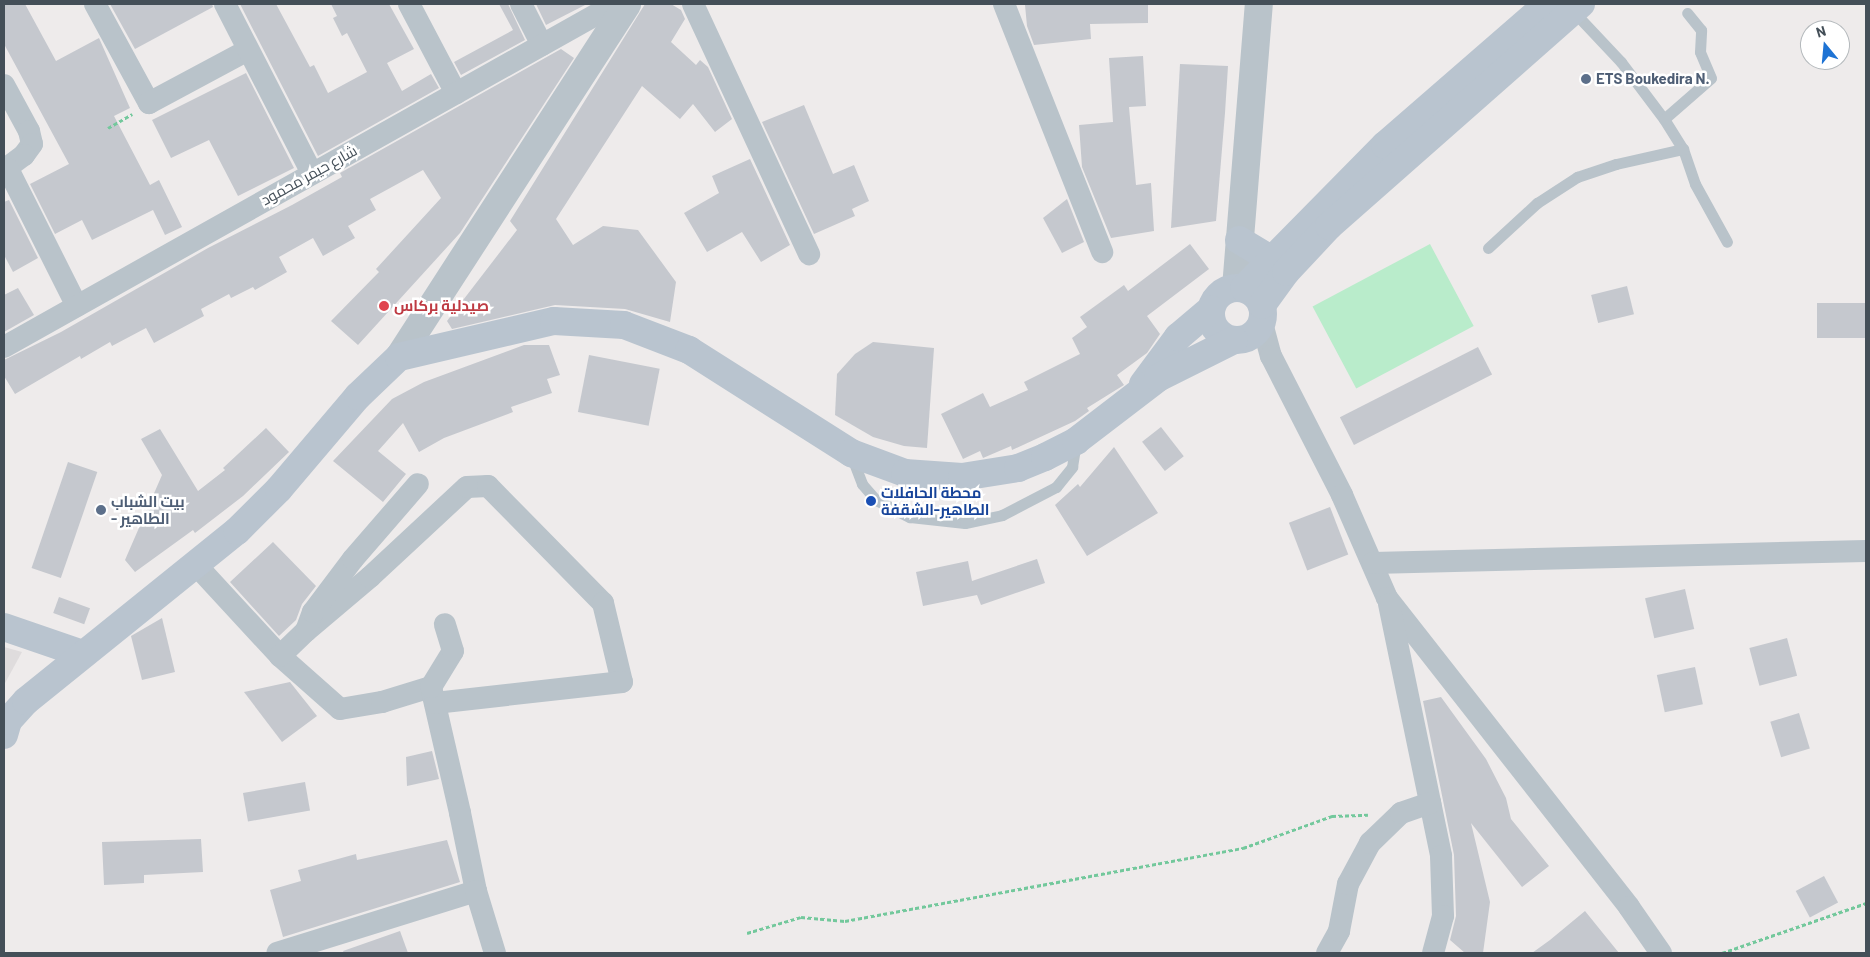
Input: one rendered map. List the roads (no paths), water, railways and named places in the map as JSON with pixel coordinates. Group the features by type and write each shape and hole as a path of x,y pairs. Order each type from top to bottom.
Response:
{"main road":[{"path":"1211,309 1211,318 1219,333 1247,314 1271,259 1391,138 1547,4"},
{"path":"4,736 8,720 26,701 196,566 279,489 358,396 399,357 554,321 624,325 689,350 851,453 905,473 962,477 1018,468 1076,441 1140,390 1183,364 1247,314 1329,226 1577,7"},
{"path":"1239,240 1271,259"},
{"path":"1140,390 1163,353 1211,309 1220,294 1247,314"},
{"path":"4,627 83,654"}],"street":[{"path":"95,4 149,103 248,50"},
{"path":"225,4 312,173"},
{"path":"409,4 456,93"},
{"path":"521,4 542,45"},
{"name":"شارع حيمر محمود","path":"4,347 615,4"},
{"path":"399,357 627,4"},
{"path":"693,4 809,254"},
{"path":"1004,4 1102,252"},
{"path":"1259,4 1239,240 1247,314 1271,356 1373,563 1387,598 1441,856 1444,916 1432,953"},
{"path":"4,85 29,131 32,144 6,169 77,306"},
{"path":"306,630 312,612 353,559 418,484"},
{"path":"196,566 280,656 340,709 433,695 622,682 603,603 488,486 467,487 370,577 306,630 280,656"},
{"path":"1373,563 1866,551"},
{"path":"1387,598 1617,891 1662,953"},
{"path":"445,624 453,651 433,695 476,891 495,953"},
{"path":"1327,953 1339,931 1352,876 1370,843 1401,813 1430,803"},
{"path":"277,953 476,891"}],"lane":[{"path":"1577,7 1664,118 1683,149 1695,184 1727,242"},
{"path":"1664,118 1711,78 1700,52 1701,30 1687,13"},
{"path":"1488,248 1537,204 1577,177 1616,164 1683,149"},
{"path":"851,453 857,474 876,500 910,516 965,523 1002,515 1056,487 1072,467 1076,441"}],"place":[{"name":"ETS Boukedira N.","path":"1586,79"},
{"name":"صيدلية بركاس","path":"384,306"},
{"name":"محطة الحافلات الطاهير-الشقفة","path":"871,501"},
{"name":"بيت الشباب - الطاهير","path":"101,510"}]}
